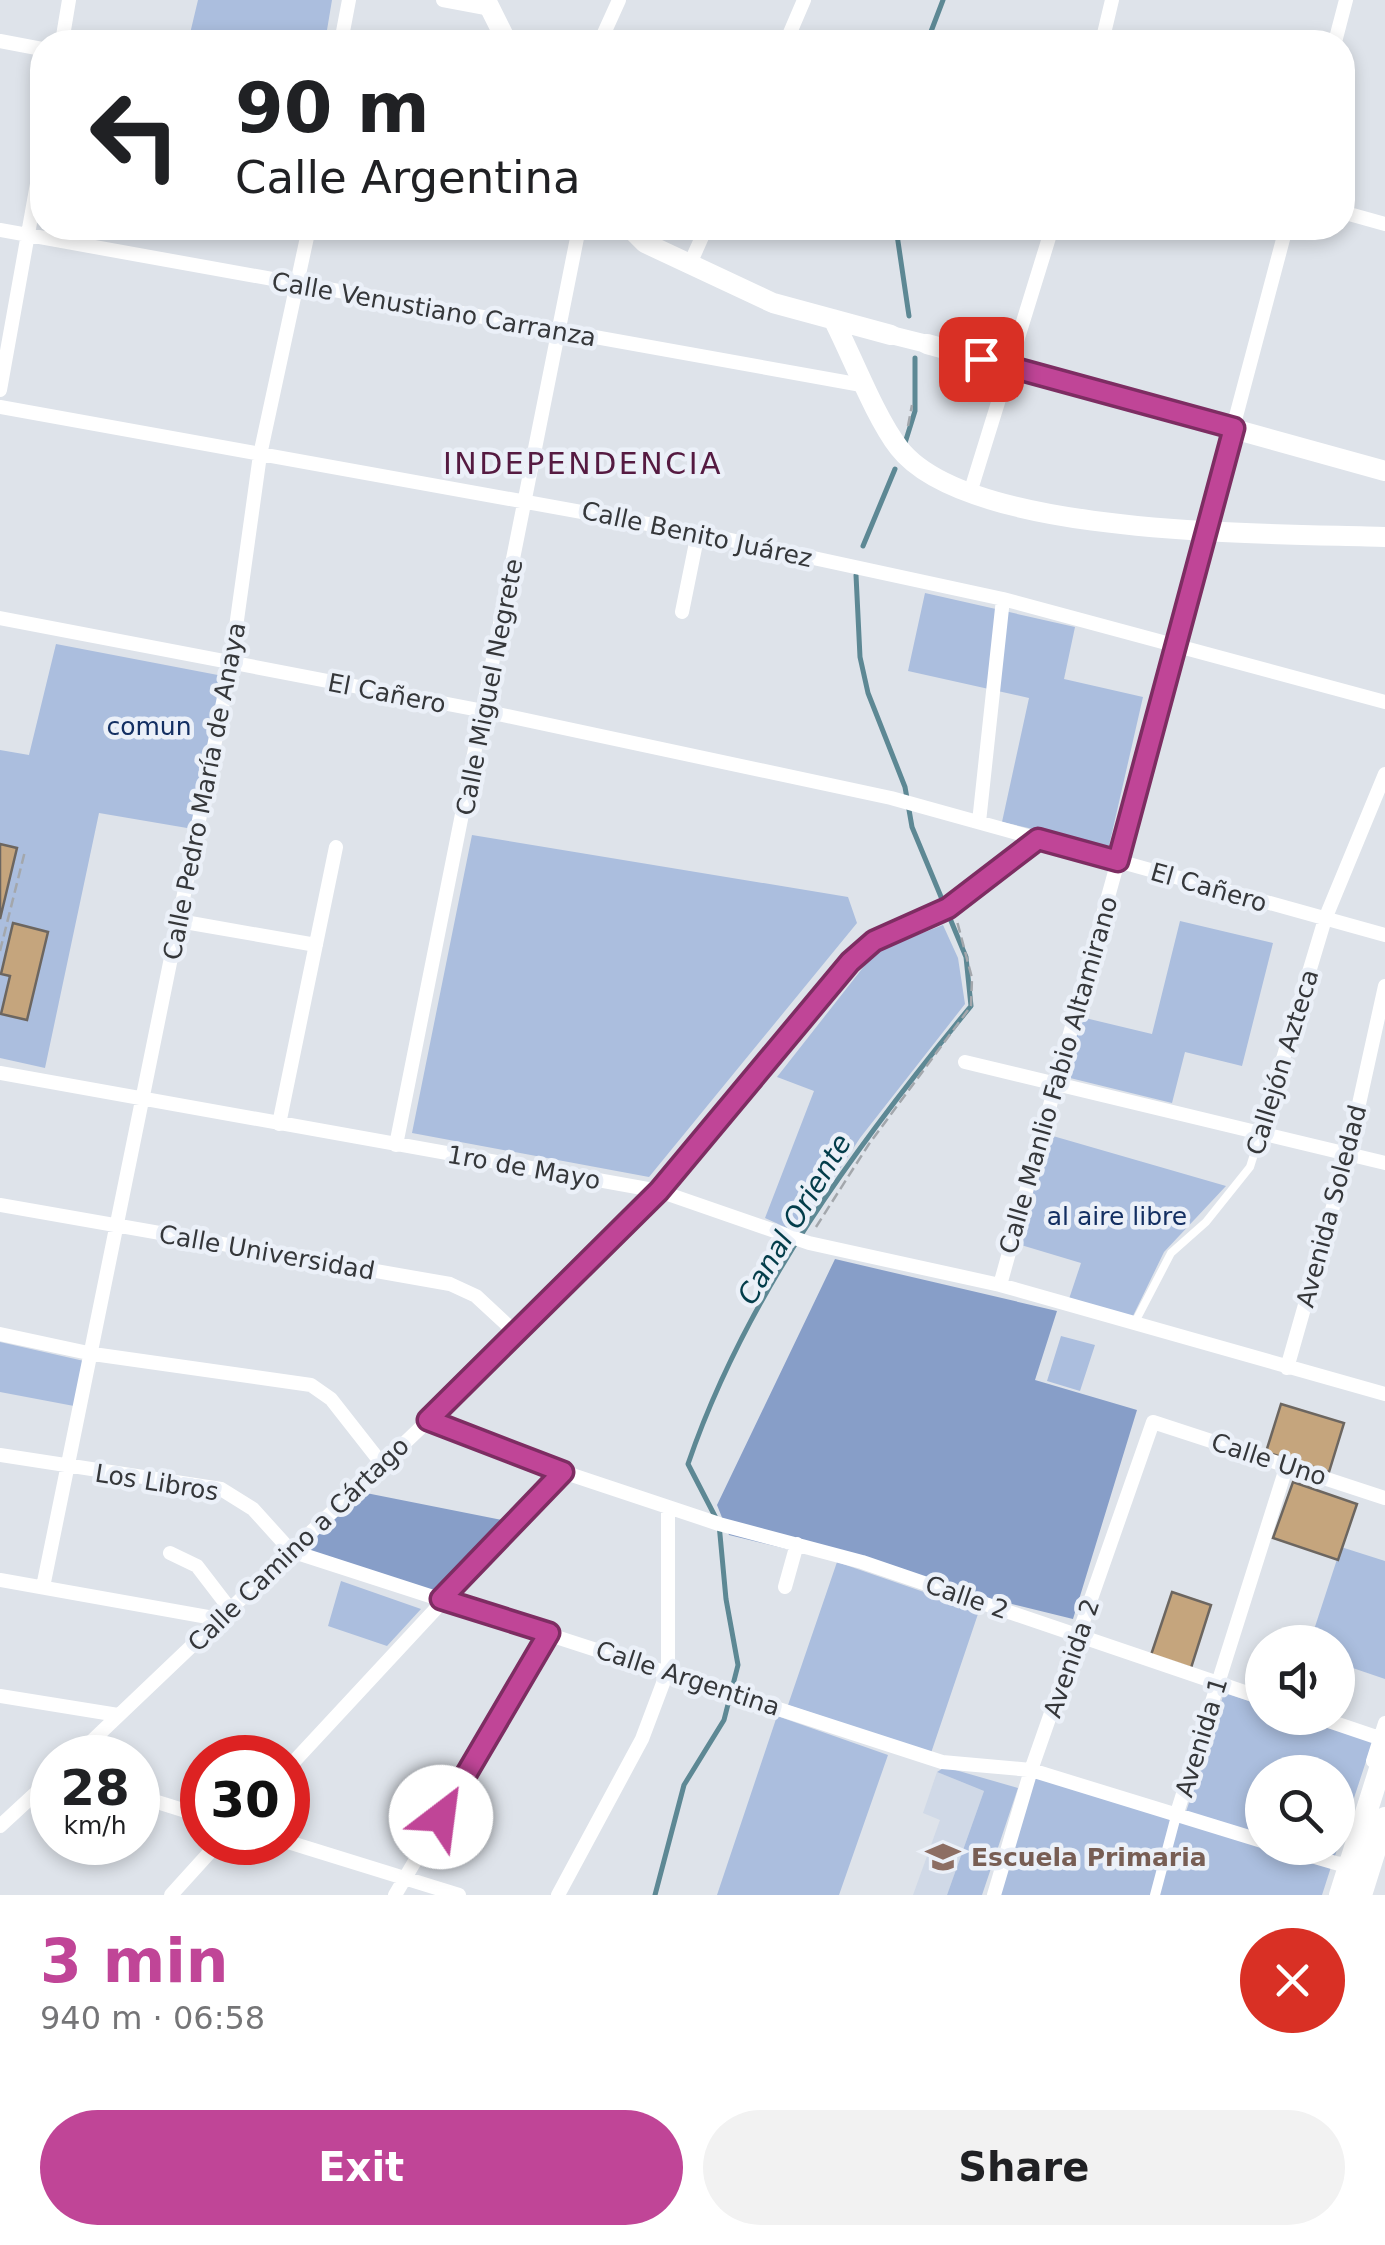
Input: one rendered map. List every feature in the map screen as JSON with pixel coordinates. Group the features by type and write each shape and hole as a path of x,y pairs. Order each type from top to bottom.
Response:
{"main road":[{"path":"489,4 501,30"},
{"path":"642,240 773,302 891,334"},
{"path":"833,319 900,449 945,486 1044,514 1208,531 1385,537"},
{"path":"927,344 1385,472"},
{"path":"1355,1858 1384,1739"},
{"path":"1355,1861 1385,1818"},
{"path":"1340,1895 1353,1865"},
{"path":"1355,1865 1362,1895"}],"street":[{"path":"64,30 68,0"},
{"path":"343,30 348,0"},
{"path":"443,0 489,4"},
{"path":"605,30 619,0"},
{"path":"791,30 804,0"},
{"path":"1105,30 1112,0"},
{"path":"1338,30 1346,0"},
{"path":"0,41 30,47"},
{"path":"1355,216 1385,224"},
{"name":"Calle Venustiano Carranza","path":"0,230 29,236"},
{"path":"0,390 30,230"},
{"name":"Calle Venustiano Carranza","path":"52,240 868,386"},
{"name":"Calle Pedro María de Anaya","path":"43,1587 231,663 260,455 307,240"},
{"name":"Calle Miguel Negrete","path":"396,1145 577,240"},
{"path":"690,266 701,240"},
{"path":"970,493 1048,240"},
{"name":"Calle Manlio Fabio Altamirano","path":"1000,1285 1208,531 1283,240"},
{"path":"891,334 927,344"},
{"name":"Calle Benito Juárez","path":"0,407 698,533 1003,600 1385,702"},
{"path":"682,612 698,533"},
{"path":"979,822 1003,600"},
{"name":"El Cañero","path":"0,618 484,711 891,798 1385,935"},
{"name":"Callejón Azteca","path":"1260,1132 1325,919 1385,774"},
{"name":"Calle Camino a Cártago","path":"98,1735 518,1335 659,1191 850,962 874,941 950,907 1038,839"},
{"path":"279,1124 336,847"},
{"path":"180,922 316,946"},
{"name":"Avenida Soledad","path":"1288,1368 1348,1154 1385,986"},
{"path":"964,1062 1385,1164"},
{"name":"1ro de Mayo","path":"0,1074 659,1191 808,1243 1000,1285 1385,1394"},
{"name":"Calle Universidad","path":"0,1205 450,1284 476,1296 518,1335"},
{"path":"0,1334 93,1354 311,1385 331,1398 382,1464"},
{"name":"Calle 2","path":"428,1420 668,1507 797,1544 1245,1692"},
{"name":"Calle Uno","path":"1153,1422 1385,1498"},
{"name":"Avenida 2","path":"994,1895 1032,1770 1153,1422"},
{"name":"Los Libros","path":"0,1455 221,1489 254,1509 291,1551"},
{"name":"Avenida 1","path":"1155,1895 1217,1682 1287,1465"},
{"path":"310,1744 563,1472"},
{"path":"558,1895 642,1739 668,1670 668,1507"},
{"path":"785,1587 797,1544"},
{"name":"Calle Argentina","path":"291,1551 668,1670 942,1762 1032,1770 1245,1836"},
{"path":"170,1553 198,1566 225,1614"},
{"path":"0,1580 225,1614"},
{"path":"395,1895 549,1633"},
{"path":"0,1696 118,1715"},
{"path":"1355,1729 1384,1739"},
{"path":"0,1826 7,1813 30,1795"},
{"path":"310,1849 460,1895"},
{"path":"171,1895 198,1865"},
{"path":"1328,1895 1352,1865"}],"lane":[{"name":"Callejón Azteca","path":"1134,1324 1171,1253 1206,1222 1250,1166 1260,1132"}],"path":[{"path":"0,951 25,850"},
{"path":"808,1243 869,1144 971,1006 972,978 950,907"}],"shaded area":[{"path":"835,1259 1057,1311 1035,1380 1137,1410 1073,1619 729,1535 717,1505"},
{"path":"361,1492 507,1521 440,1593 301,1549"},
{"name":"Escuela Primaria","path":"937,1772 984,1791 947,1895 913,1895 940,1820 923,1813"}],"green space":[{"path":"198,0 332,0 327,30 191,30"},
{"path":"925,593 1075,627 1064,679 1143,697 1109,846 1002,822 1029,698 908,671"},
{"name":"comun","path":"56,644 223,676 193,829 99,813 45,1068 0,1058 0,750 29,755"},
{"path":"472,835 848,897 857,923 649,1177 412,1133"},
{"path":"1180,921 1273,943 1242,1066 1185,1052 1172,1103 1066,1077 1081,1017 1152,1034"},
{"path":"943,925 958,958 965,1004 860,1138 798,1233 765,1218 814,1091 777,1077 876,951"},
{"name":"al aire libre","path":"1046,1134 1226,1186 1164,1252 1132,1318 1069,1299 1081,1263 1014,1243"},
{"path":"1061,1336 1095,1345 1080,1391 1047,1381"},
{"path":"0,1342 84,1361 74,1406 0,1392"},
{"path":"1341,1547 1385,1561 1385,1679 1355,1669 1355,1625 1316,1625"},
{"path":"837,1562 979,1611 931,1753 788,1705"},
{"path":"341,1581 421,1609 387,1646 328,1626"},
{"path":"1224,1693 1245,1700 1245,1735 1355,1734 1373,1740 1355,1795 1355,1755 1245,1755 1245,1831 1186,1812"},
{"path":"777,1716 888,1755 839,1895 717,1895"},
{"path":"945,1767 1018,1788 982,1895 947,1895 984,1791 937,1772"},
{"path":"1035,1774 1245,1840 1245,1865 1331,1867 1322,1895 997,1895"}],"building":[{"path":"0,844 17,848 0,919"},
{"path":"13,923 48,932 27,1020 1,1014 10,976 1,974"},
{"path":"1281,1404 1344,1423 1329,1472 1266,1452"},
{"path":"1293,1482 1357,1504 1338,1560 1273,1538"},
{"path":"1172,1592 1211,1605 1191,1668 1151,1655"}],"waterway":[{"name":"Canal Oriente","path":"932,30 943,0"},
{"name":"Canal Oriente","path":"898,240 909,316"},
{"name":"Canal Oriente","path":"905,443 915,411 915,358"},
{"name":"Canal Oriente","path":"863,546 895,469"},
{"name":"Canal Oriente","path":"655,1895 684,1785 724,1720 738,1665 726,1599 719,1524 688,1464 712,1401 773,1281 847,1166 971,1006 966,957 912,827 905,787 868,693 860,657 856,575"}],"place":[{"name":"Escuela Primaria","path":"943,1857"}],"district":[{"name":"INDEPENDENCIA","path":"583,464"}],"route":[{"path":"441,1817 549,1633 441,1599 563,1472 428,1420 659,1191 850,962 874,941 948,908 1038,839 1118,861 1234,428 981,359"}]}
